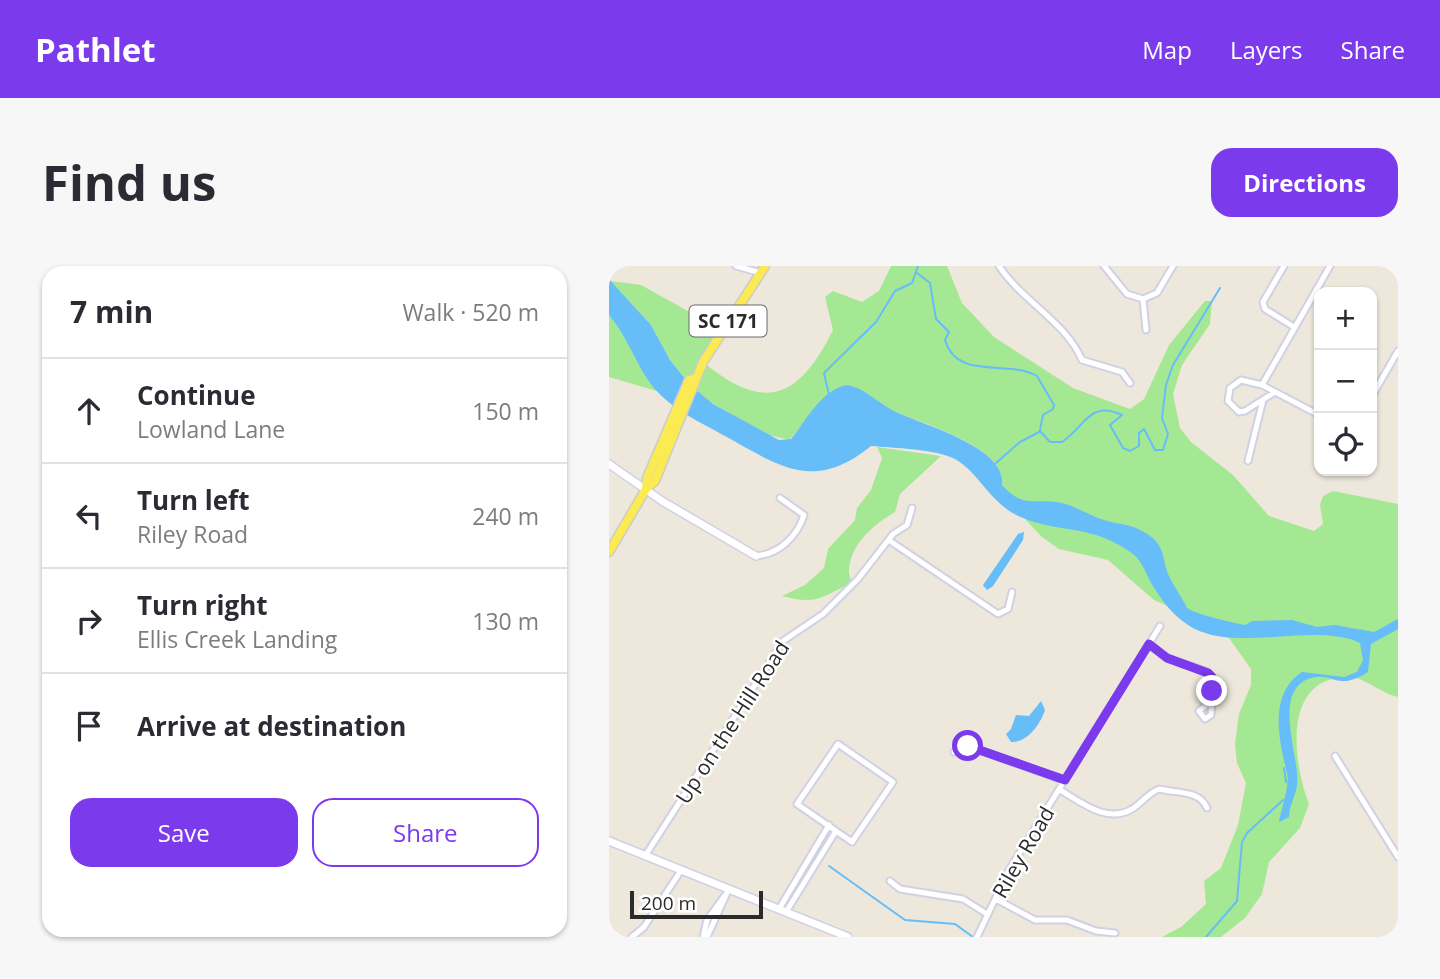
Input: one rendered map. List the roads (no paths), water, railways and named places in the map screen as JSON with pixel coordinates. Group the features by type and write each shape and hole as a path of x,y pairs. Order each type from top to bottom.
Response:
{"main road":[{"name":"SC 171","path":"609,552 646,489 655,481 676,417 694,386 694,379 717,338 763,269"}],"street":[{"path":"736,266 763,269"},
{"path":"999,266 1027,301 1074,342 1082,360 1122,372 1131,383"},
{"path":"1104,266 1127,294 1143,299 1157,293 1173,266"},
{"path":"1284,266 1263,302 1265,309 1294,327"},
{"path":"1262,385 1330,266"},
{"path":"1143,299 1146,330"},
{"path":"1377,387 1398,351"},
{"path":"1275,392 1239,412 1228,401 1235,382 1241,380 1262,385 1315,413"},
{"path":"1248,461 1263,400"},
{"path":"609,464 756,556 771,553 782,546 801,525 804,515 780,498"},
{"name":"Up on the Hill Road","path":"645,856 783,641 830,608 894,534 907,525 912,508"},
{"path":"890,541 998,614 1008,610 1012,592"},
{"name":"Riley Road","path":"977,937 1009,870 1160,626"},
{"path":"1149,644 1167,658 1208,673 1213,682 1209,703"},
{"path":"838,744 893,782 852,842 836,831 797,804 838,744"},
{"path":"954,752 968,746 1065,780"},
{"path":"1335,756 1398,857"},
{"path":"1060,790 1090,808 1112,815 1133,808 1159,789 1188,793 1204,801 1207,808"},
{"path":"782,910 829,825"},
{"path":"782,910 836,831"},
{"path":"609,842 727,893 782,910 848,937"},
{"path":"632,937 643,927 680,872"},
{"path":"890,881 900,889 963,899 988,914"},
{"path":"705,937 712,910 727,893"},
{"path":"996,899 1035,920 1067,920 1096,931 1115,933"}],"water":[{"path":"609,279 651,325 670,360 690,385 713,404 779,440 791,439 826,395 848,385 894,411 977,448 991,459 1000,471 1002,485 1015,497 1027,501 1067,504 1106,521 1133,527 1148,535 1159,546 1171,580 1187,608 1191,610 1245,625 1252,621 1292,620 1317,627 1335,625 1374,632 1398,619 1398,629 1371,644 1368,672 1349,681 1326,677 1311,678 1299,685 1292,696 1290,727 1297,785 1289,817 1279,822 1288,778 1279,733 1280,705 1284,693 1291,681 1302,672 1344,677 1357,672 1363,660 1360,643 1343,637 1324,635 1220,637 1193,628 1178,618 1166,604 1133,554 1105,538 1023,518 1002,505 971,472 947,456 871,446 851,460 815,471 798,470 763,457 688,415 654,388 609,315"},
{"path":"1024,532 1023,540 993,586 987,590 983,585 1018,534"},
{"path":"1041,701 1045,710 1036,727 1022,740 1011,742 1006,734 1016,715 1029,716"}],"waterway":[{"path":"829,395 824,373 876,322 895,291 912,283 918,266"},
{"path":"917,273 930,283 936,319 949,332 945,340 951,353 960,361 971,365 1025,371 1037,376 1054,405 1053,409 1043,415 1040,430"},
{"path":"1040,431 1050,442 1062,442 1095,413 1111,411 1122,415 1110,425 1123,448 1130,451 1139,446 1139,433 1144,429 1155,450 1163,450 1168,434 1162,418 1166,385 1173,365 1220,288"},
{"path":"996,463 1020,442 1039,432"},
{"path":"1284,768 1286,782"},
{"path":"1206,937 1237,901 1242,842 1247,833 1283,800"},
{"path":"829,866 905,920 955,924 973,937"}]}
